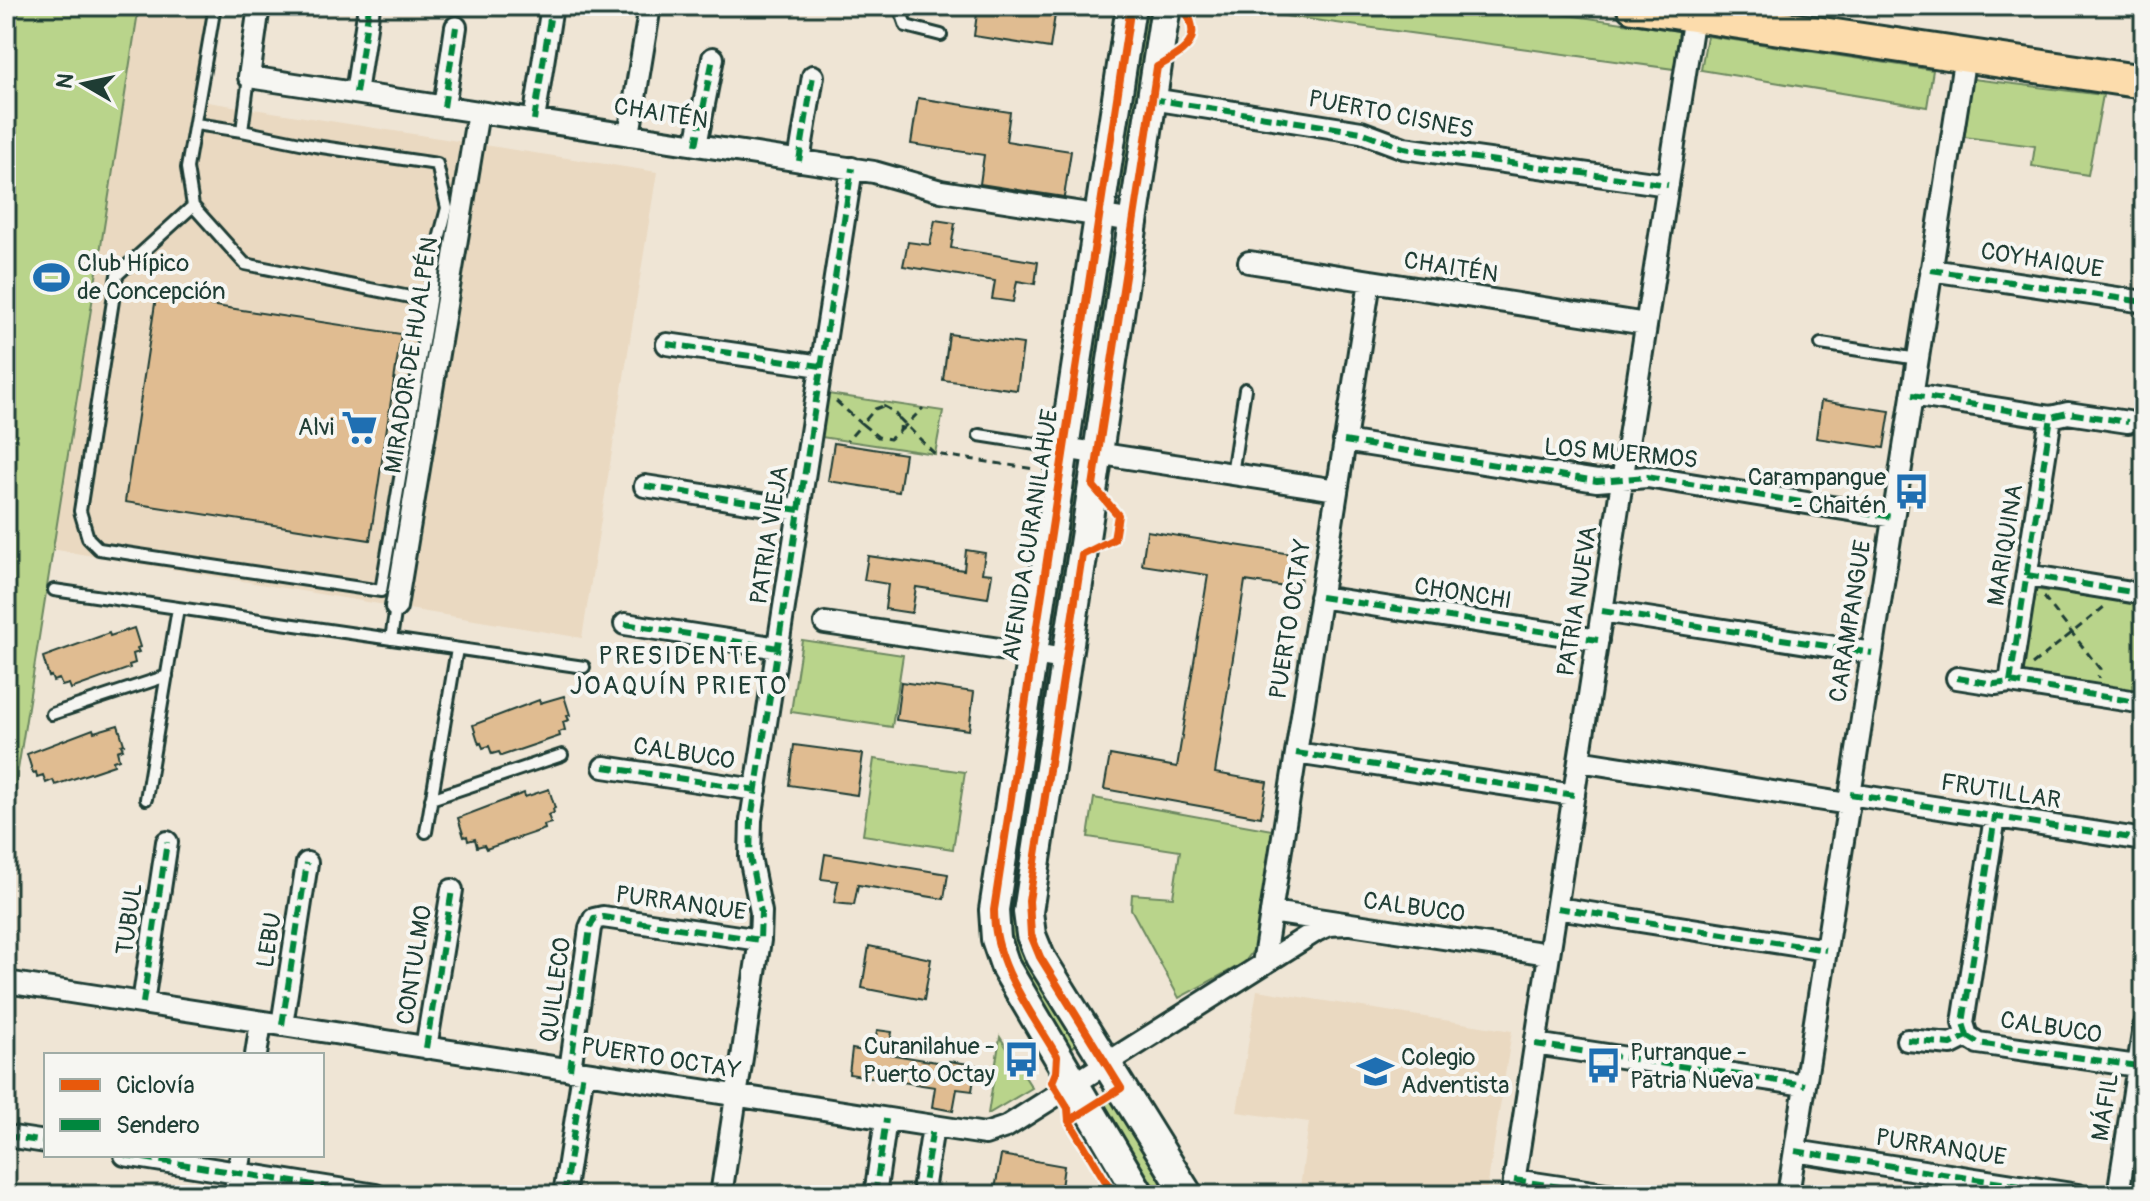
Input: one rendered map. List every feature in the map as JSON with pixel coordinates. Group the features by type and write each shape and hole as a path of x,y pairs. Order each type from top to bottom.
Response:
{"main road":[{"name":"AVENIDA CURANILAHUE","path":"1131,6 995,895 994,924 1006,968 1140,1195"},
{"path":"1166,6 1030,888 1029,923 1040,957 1188,1195"},
{"path":"1633,6 2144,82"}],"street":[{"path":"249,77 259,6"},
{"path":"534,120 552,6"},
{"path":"629,135 648,6"},
{"path":"356,93 369,7"},
{"name":"PATRIA NUEVA","path":"1513,1188 1694,15"},
{"path":"444,107 456,27"},
{"name":"CARAMPANGUE","path":"1788,1195 1965,55"},
{"path":"696,145 713,58"},
{"path":"799,161 813,76"},
{"name":"CHAITÉN","path":"249,77 852,168 887,175 928,189 1134,221"},
{"name":"PUERTO CISNES","path":"1152,99 1361,132 1404,148 1668,185"},
{"name":"MIRADOR DE HUALPÉN","path":"396,607 478,112"},
{"name":"PATRIA VIEJA","path":"721,1195 760,940 761,912 750,857 751,820 852,168"},
{"name":"CHAITÉN","path":"1249,262 1646,324"},
{"name":"COYHAIQUE","path":"1931,270 2144,302"},
{"name":"PUERTO OCTAY","path":"1263,964 1370,281"},
{"path":"667,344 820,376"},
{"path":"1912,395 2051,417 2068,413 2128,422"},
{"name":"MARIQUINA","path":"2010,682 2051,417"},
{"name":"LOS MUERMOS","path":"1344,441 1597,481 1647,477 1893,517"},
{"path":"1061,461 1098,454 1337,490"},
{"path":"645,486 799,510"},
{"path":"2027,575 2134,593"},
{"name":"CHONCHI","path":"1320,597 1598,640"},
{"path":"1602,611 1872,653"},
{"path":"825,623 1066,659"},
{"path":"625,624 778,648"},
{"path":"1957,678 1995,684 2010,682 2144,703"},
{"path":"1296,753 1574,795"},
{"name":"FRUTILLAR","path":"1579,761 2144,840"},
{"name":"CALBUCO","path":"604,767 756,790"},
{"path":"1967,1036 1963,1023 1995,817"},
{"name":"TUBUL","path":"143,1003 167,842"},
{"name":"LEBU","path":"282,1025 307,863"},
{"name":"CONTULMO","path":"426,1048 452,890"},
{"path":"1557,908 1826,950"},
{"name":"CALBUCO","path":"1271,912 1549,954"},
{"name":"PURRANQUE","path":"594,919 603,917 760,940"},
{"name":"QUILLECO","path":"564,1195 590,928 594,919"},
{"name":"PUERTO OCTAY","path":"6,982 977,1134 993,1133 1322,928 1347,924"},
{"path":"256,1053 261,1022"},
{"name":"MÁFIL","path":"2118,1195 2141,1067 2144,1027"},
{"name":"CALBUCO","path":"1907,1040 1951,1044 1967,1036 1978,1043 2141,1067"},
{"path":"1535,1044 1805,1085"},
{"path":"875,1195 886,1119"},
{"path":"931,1195 924,1184 933,1127"},
{"path":"6,1136 44,1142"},
{"name":"PURRANQUE","path":"1795,1151 2078,1195"},
{"path":"150,1157 239,1164 376,1195"},
{"path":"234,1195 239,1164"},
{"path":"1513,1188 1613,1195"}],"lane":[{"path":"215,6 187,168 193,206 245,264 430,301"},
{"path":"899,6 906,26 941,35"},
{"path":"242,131 249,77"},
{"path":"193,206 117,275 80,511 88,538 99,549 381,591 436,251 447,208 437,164 196,124"},
{"path":"1821,344 1918,359"},
{"path":"1232,474 1245,389"},
{"path":"979,435 1061,461"},
{"path":"54,590 584,667"},
{"path":"391,639 396,607"},
{"path":"146,799 178,608"},
{"path":"426,832 457,649"},
{"path":"52,714 167,676"},
{"path":"431,799 562,755"}],"path":[{"path":"820,376 862,424 881,438 890,439 923,408"},
{"path":"847,441 875,409 883,406 894,412 935,454 1061,461"},
{"path":"898,433 901,426 899,418"},
{"path":"2027,575 2100,669 2099,676 2085,693"},
{"path":"2010,682 2134,593"}],"shaded area":[{"path":"139,6 217,6 201,101 657,172 582,638 51,549"},
{"name":"Colegio Adventista","path":"1257,990 1512,1031 1486,1195 1299,1195 1309,1122 1237,1112"}],"green space":[{"name":"Club Hípico de Concepción","path":"6,6 139,6 11,814 6,813"},
{"path":"1142,6 1154,6 1126,190 1118,194 1115,190"},
{"path":"1212,6 1505,6 1679,31 1674,69"},
{"path":"1707,36 1933,70 1927,107 1701,70"},
{"path":"1973,79 2103,95 2088,175 2032,166 2035,146 1964,137"},
{"path":"1107,250 1115,256 1087,424 1078,417"},
{"path":"828,394 943,411 935,454 821,437"},
{"path":"1071,482 1078,483 1081,491 1061,626 1052,632 1048,629"},
{"path":"2031,589 2144,604 2144,694 2019,676"},
{"path":"802,640 903,655 892,727 791,712"},
{"path":"1041,687 1048,690 1015,927 1026,963 1075,1039 1075,1045 1069,1051 1023,977 1005,931"},
{"path":"874,759 965,772 953,849 863,835"},
{"path":"1094,798 1272,830 1255,948 1244,963 1179,998 1131,909 1132,894 1173,897 1180,851 1088,837"},
{"path":"1000,1037 1032,1088 988,1114"},
{"path":"1110,1100 1169,1195 1157,1195 1102,1108"}],"building":[{"path":"978,6 1056,8 1050,48 974,36"},
{"path":"918,98 1010,112 1006,141 1071,151 1064,197 980,184 984,155 911,144"},
{"path":"935,220 955,223 951,248 1038,262 1035,284 1017,281 1013,302 992,299 995,281 903,266 908,242 930,245"},
{"path":"156,297 401,334 370,540 125,502"},
{"path":"949,334 1023,344 1017,390 943,380"},
{"path":"1821,401 1890,411 1884,448 1816,438"},
{"path":"834,443 905,454 899,492 828,481"},
{"path":"1147,531 1304,556 1299,589 1245,581 1215,773 1267,782 1261,817 1104,789 1110,755 1177,767 1208,575 1142,565"},
{"path":"966,550 985,553 982,573 992,574 988,598 916,587 912,613 885,609 888,584 864,580 868,556 964,570"},
{"path":"134,628 140,647 137,648 139,652 133,654 135,663 129,665 130,668 71,689 69,684 62,686 59,679 53,681 49,677 43,657 109,633 110,636"},
{"path":"901,682 974,692 969,730 896,720"},
{"path":"564,696 570,715 567,716 569,720 563,722 565,730 559,732 560,736 501,756 499,752 492,754 489,746 483,748 479,744 473,725 539,700 540,703"},
{"path":"118,725 124,744 121,745 123,749 117,751 119,759 113,761 114,765 55,785 53,780 46,783 43,775 37,777 36,772 33,773 27,754 93,729 94,732"},
{"path":"794,745 863,754 857,795 789,785"},
{"path":"549,789 555,808 554,813 548,815 551,823 544,825 545,829 486,849 484,845 477,847 475,839 468,841 467,836 464,837 458,818 524,793 525,797"},
{"path":"825,854 948,874 944,899 858,885 854,905 834,903 838,881 821,879"},
{"path":"869,946 931,959 924,1000 862,988"},
{"path":"877,1030 892,1032 888,1054 976,1065 972,1091 957,1089 953,1111 932,1107 935,1087 849,1074 852,1049 874,1053"},
{"path":"1001,1155 1064,1166 1060,1195 994,1195"}],"marked path":[{"path":"534,120 552,6"},
{"path":"644,6 649,7"},
{"path":"356,93 369,7"},
{"path":"444,107 456,27"},
{"path":"696,145 713,58"},
{"path":"799,161 813,76"},
{"path":"1152,99 1361,132 1404,148 1668,185"},
{"path":"570,1070 590,928 594,919 603,917 760,940 761,912 750,857 751,820 852,168"},
{"path":"1931,270 2144,302"},
{"path":"667,344 821,366"},
{"path":"1912,395 2051,417 2068,413 2128,422"},
{"path":"2010,682 2051,417"},
{"path":"1344,441 1597,481 1647,477 1893,517"},
{"path":"645,486 799,510"},
{"path":"2027,575 2144,594"},
{"path":"1320,597 1598,640"},
{"path":"1602,611 1872,653"},
{"path":"625,624 778,648"},
{"path":"1957,678 1995,684 2010,682 2144,703"},
{"path":"1296,753 1574,795"},
{"path":"604,767 756,790"},
{"path":"1850,794 2144,840"},
{"path":"1967,1036 1963,1023 1995,817"},
{"path":"143,1003 167,842"},
{"path":"282,1025 307,863"},
{"path":"426,1048 452,890"},
{"path":"1557,908 1826,950"},
{"path":"1967,1036 1978,1043 2144,1067"},
{"path":"1907,1040 1951,1044 1967,1036"},
{"path":"1535,1044 1805,1085"},
{"path":"564,1195 583,1072"},
{"path":"875,1195 886,1119"},
{"path":"931,1195 924,1184 933,1127"},
{"path":"6,1136 44,1142"},
{"path":"1795,1151 2078,1195"},
{"path":"138,1157 376,1195"},
{"path":"1514,1180 1613,1195"}],"cycle path":[{"path":"1114,1195 1069,1121 1068,1108 1052,1082 1057,1056 1007,968 1000,950 994,910 1131,6"},
{"path":"1069,1121 1121,1088 1040,957 1031,935 1029,901 1082,555 1114,539 1118,515 1093,486 1157,67 1184,49 1192,36 1183,6"}],"place":[{"name":"Club Hípico de Concepción","path":"51,277"},
{"name":"Alvi","path":"360,427"},
{"name":"Carampangue - Chaitén","path":"1912,491"},
{"name":"Curanilahue - Puerto Octay","path":"1021,1060"},
{"name":"Purranque - Patria Nueva","path":"1604,1066"},
{"name":"Colegio Adventista","path":"1375,1071"}],"district":[{"name":"PRESIDENTE JOAQUÍN PRIETO","path":"679,670"}]}
